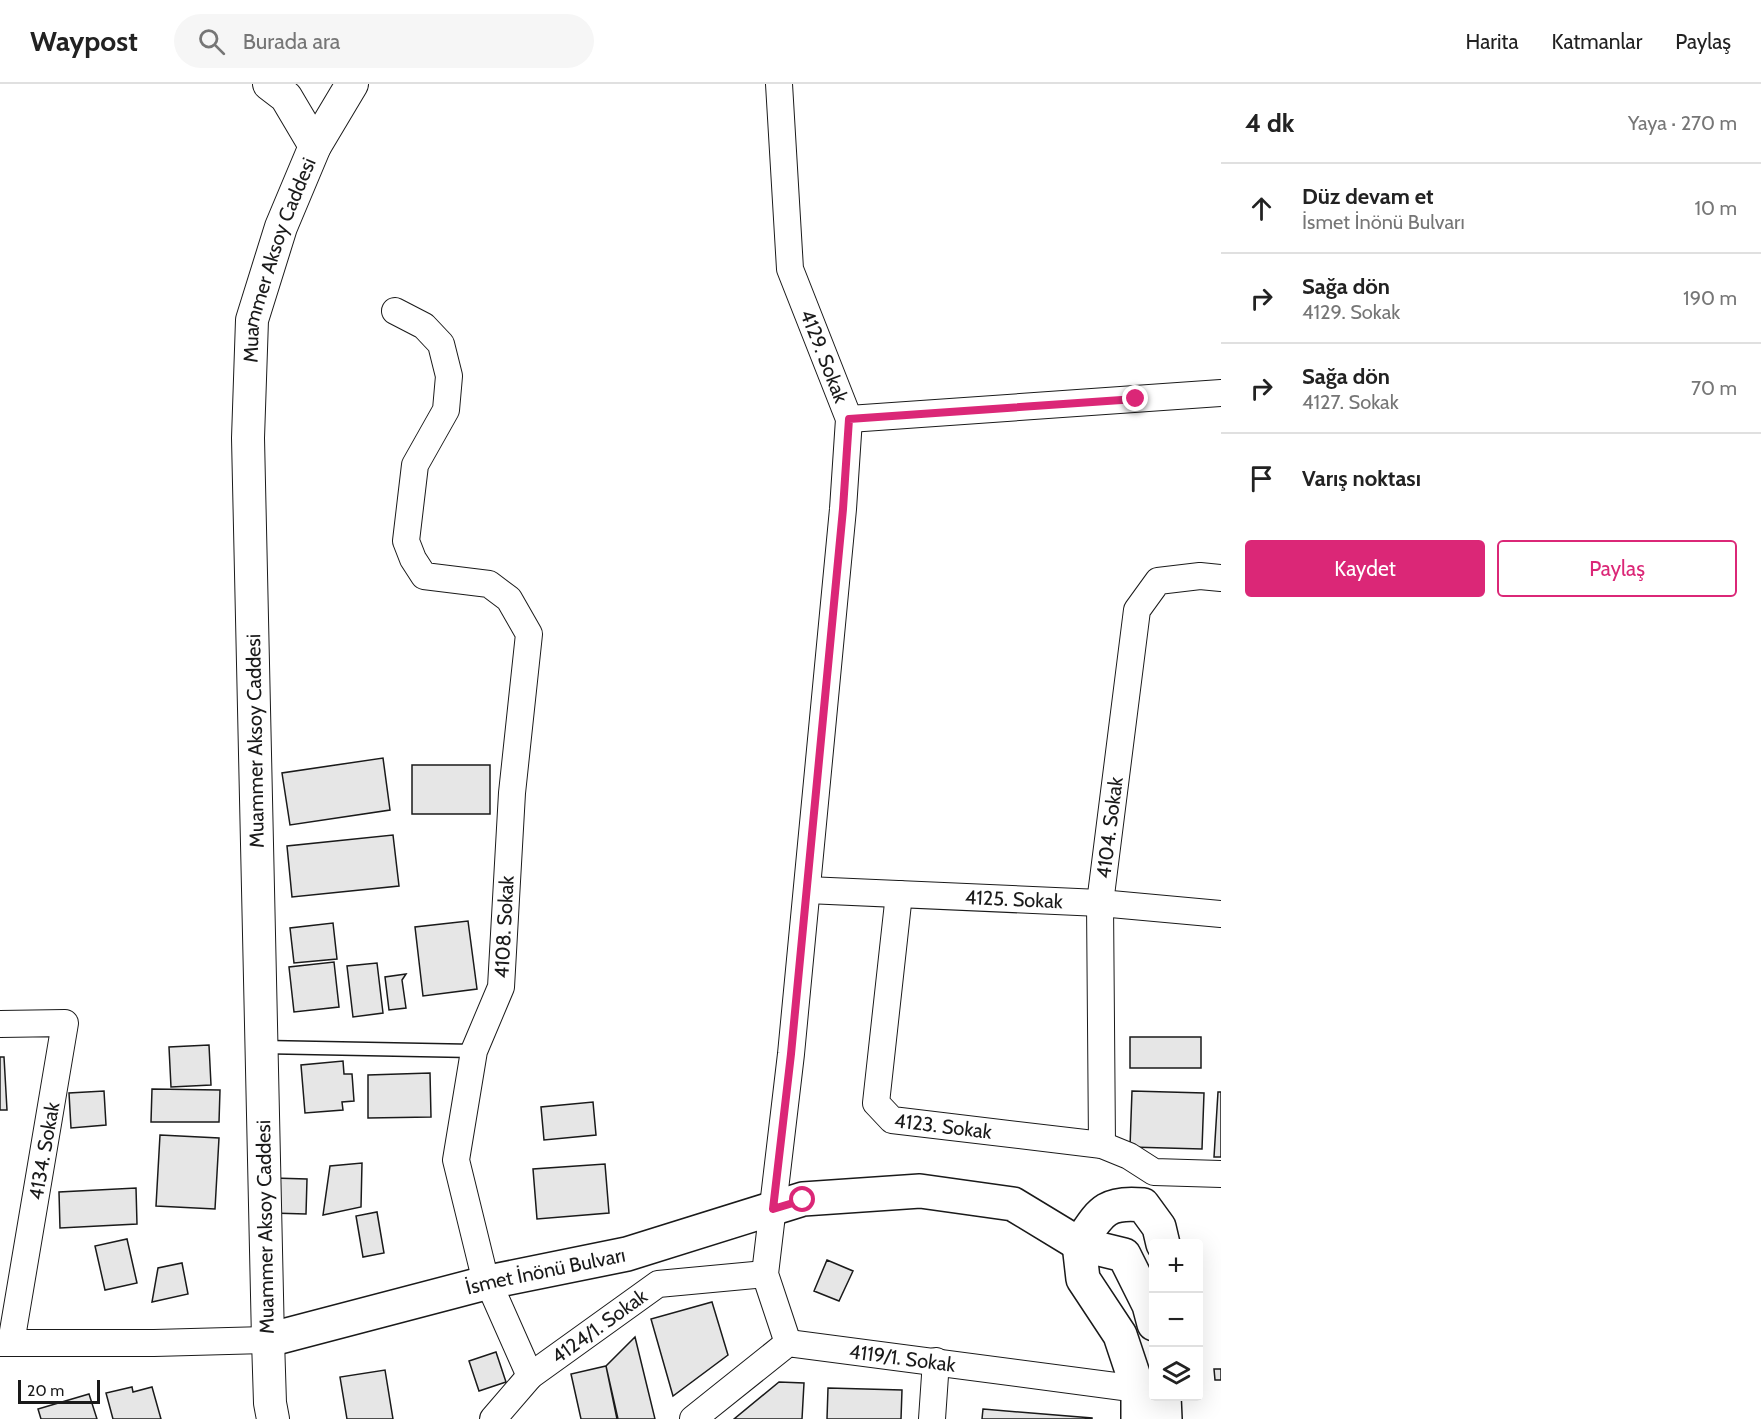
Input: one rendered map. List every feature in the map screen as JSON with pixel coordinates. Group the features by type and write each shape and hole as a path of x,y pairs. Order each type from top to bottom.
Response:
{"main road":[{"path":"1162,1239 1148,1188 1124,1203 1103,1210 1079,1244 1083,1279 1120,1335 1147,1402 1165,1419"},
{"name":"İsmet İnönü Bulvarı","path":"268,1340 489,1282 627,1254 803,1200 920,1191 1013,1204 1079,1244 1124,1255 1149,1305"}],"street":[{"path":"269,84 286,97 315,146"},
{"name":"Muammer Aksoy Caddesi","path":"273,1419 270,1403 268,1340 248,438 252,320 281,227 315,146 352,84"},
{"name":"4129. Sokak","path":"779,84 790,269 849,419 843,509 791,1054 765,1274 788,1343"},
{"name":"4108. Sokak","path":"395,311 424,326 441,344 449,376 446,410 415,465 406,542 413,559 424,576 489,584 509,599 529,634 512,793 501,987 474,1051 456,1160 483,1270 530,1376"},
{"path":"849,419 1221,393"},
{"name":"4104. Sokak","path":"1102,1145 1100,903 1137,610 1158,581 1200,576 1221,578"},
{"name":"4125. Sokak","path":"807,890 1100,903 1221,914"},
{"name":"4123. Sokak","path":"899,894 876,1103 892,1120 1102,1145 1129,1156 1148,1188"},
{"name":"4134. Sokak","path":"0,1024 66,1023 5,1343"},
{"path":"1148,1188 1221,1174"},
{"name":"4124/1. Sokak","path":"493,1419 530,1376 658,1284 765,1274"},
{"name":"İsmet İnönü Bulvarı","path":"5,1343 268,1340"},
{"path":"693,1419 788,1343"},
{"name":"4119/1. Sokak","path":"788,1343 936,1361 1147,1402"},
{"path":"932,1419 936,1361"}],"lane":[{"path":"261,1047 474,1051"}],"building":[{"path":"383,758 390,810 290,825 282,773"},
{"path":"412,765 490,765 490,814 412,814"},
{"path":"393,835 399,886 292,897 287,846"},
{"path":"468,921 477,989 423,996 415,927"},
{"path":"333,923 337,959 294,963 290,928"},
{"path":"334,962 339,1007 294,1012 289,967"},
{"path":"377,963 383,1013 353,1017 347,966"},
{"path":"406,974 402,980 406,1008 389,1010 385,977"},
{"path":"1130,1037 1201,1037 1201,1068 1130,1068"},
{"path":"209,1045 211,1085 171,1087 169,1047"},
{"path":"0,1057 4,1057 7,1110 0,1110"},
{"path":"343,1061 344,1074 352,1074 354,1101 342,1102 343,1110 305,1113 301,1065"},
{"path":"430,1073 431,1117 368,1118 368,1075"},
{"path":"152,1089 220,1090 219,1122 151,1122"},
{"path":"104,1091 106,1125 71,1128 69,1093"},
{"path":"1132,1091 1204,1093 1202,1149 1130,1147"},
{"path":"1218,1092 1221,1092 1221,1157 1214,1157"},
{"path":"593,1102 596,1135 544,1140 541,1107"},
{"path":"160,1135 219,1138 215,1209 156,1206"},
{"path":"362,1163 361,1207 323,1215 330,1166"},
{"path":"605,1164 609,1213 537,1219 533,1169"},
{"path":"273,1178 307,1179 306,1214 271,1213"},
{"path":"136,1188 137,1224 60,1228 59,1192"},
{"path":"377,1212 384,1253 363,1257 356,1216"},
{"path":"127,1239 137,1283 105,1290 95,1246"},
{"path":"827,1260 853,1271 839,1301 814,1291"},
{"path":"182,1263 188,1294 152,1302 158,1268"},
{"path":"712,1302 728,1355 673,1396 651,1319"},
{"path":"635,1337 655,1419 618,1419 606,1366"},
{"path":"496,1352 506,1382 479,1391 469,1361"},
{"path":"606,1366 617,1419 581,1419 571,1374"},
{"path":"1214,1369 1221,1369 1221,1380 1215,1380"},
{"path":"385,1370 393,1419 347,1419 340,1377"},
{"path":"779,1382 804,1383 802,1419 734,1419"},
{"path":"132,1387 133,1392 152,1387 161,1419 113,1419 106,1393"},
{"path":"828,1388 902,1390 901,1419 827,1419"},
{"path":"89,1394 97,1419 41,1419 38,1409"},
{"path":"983,1409 1092,1418 1092,1419 982,1419"}],"route":[{"path":"803,1200 773,1209 791,1054 843,509 849,419 1136,399"}]}
